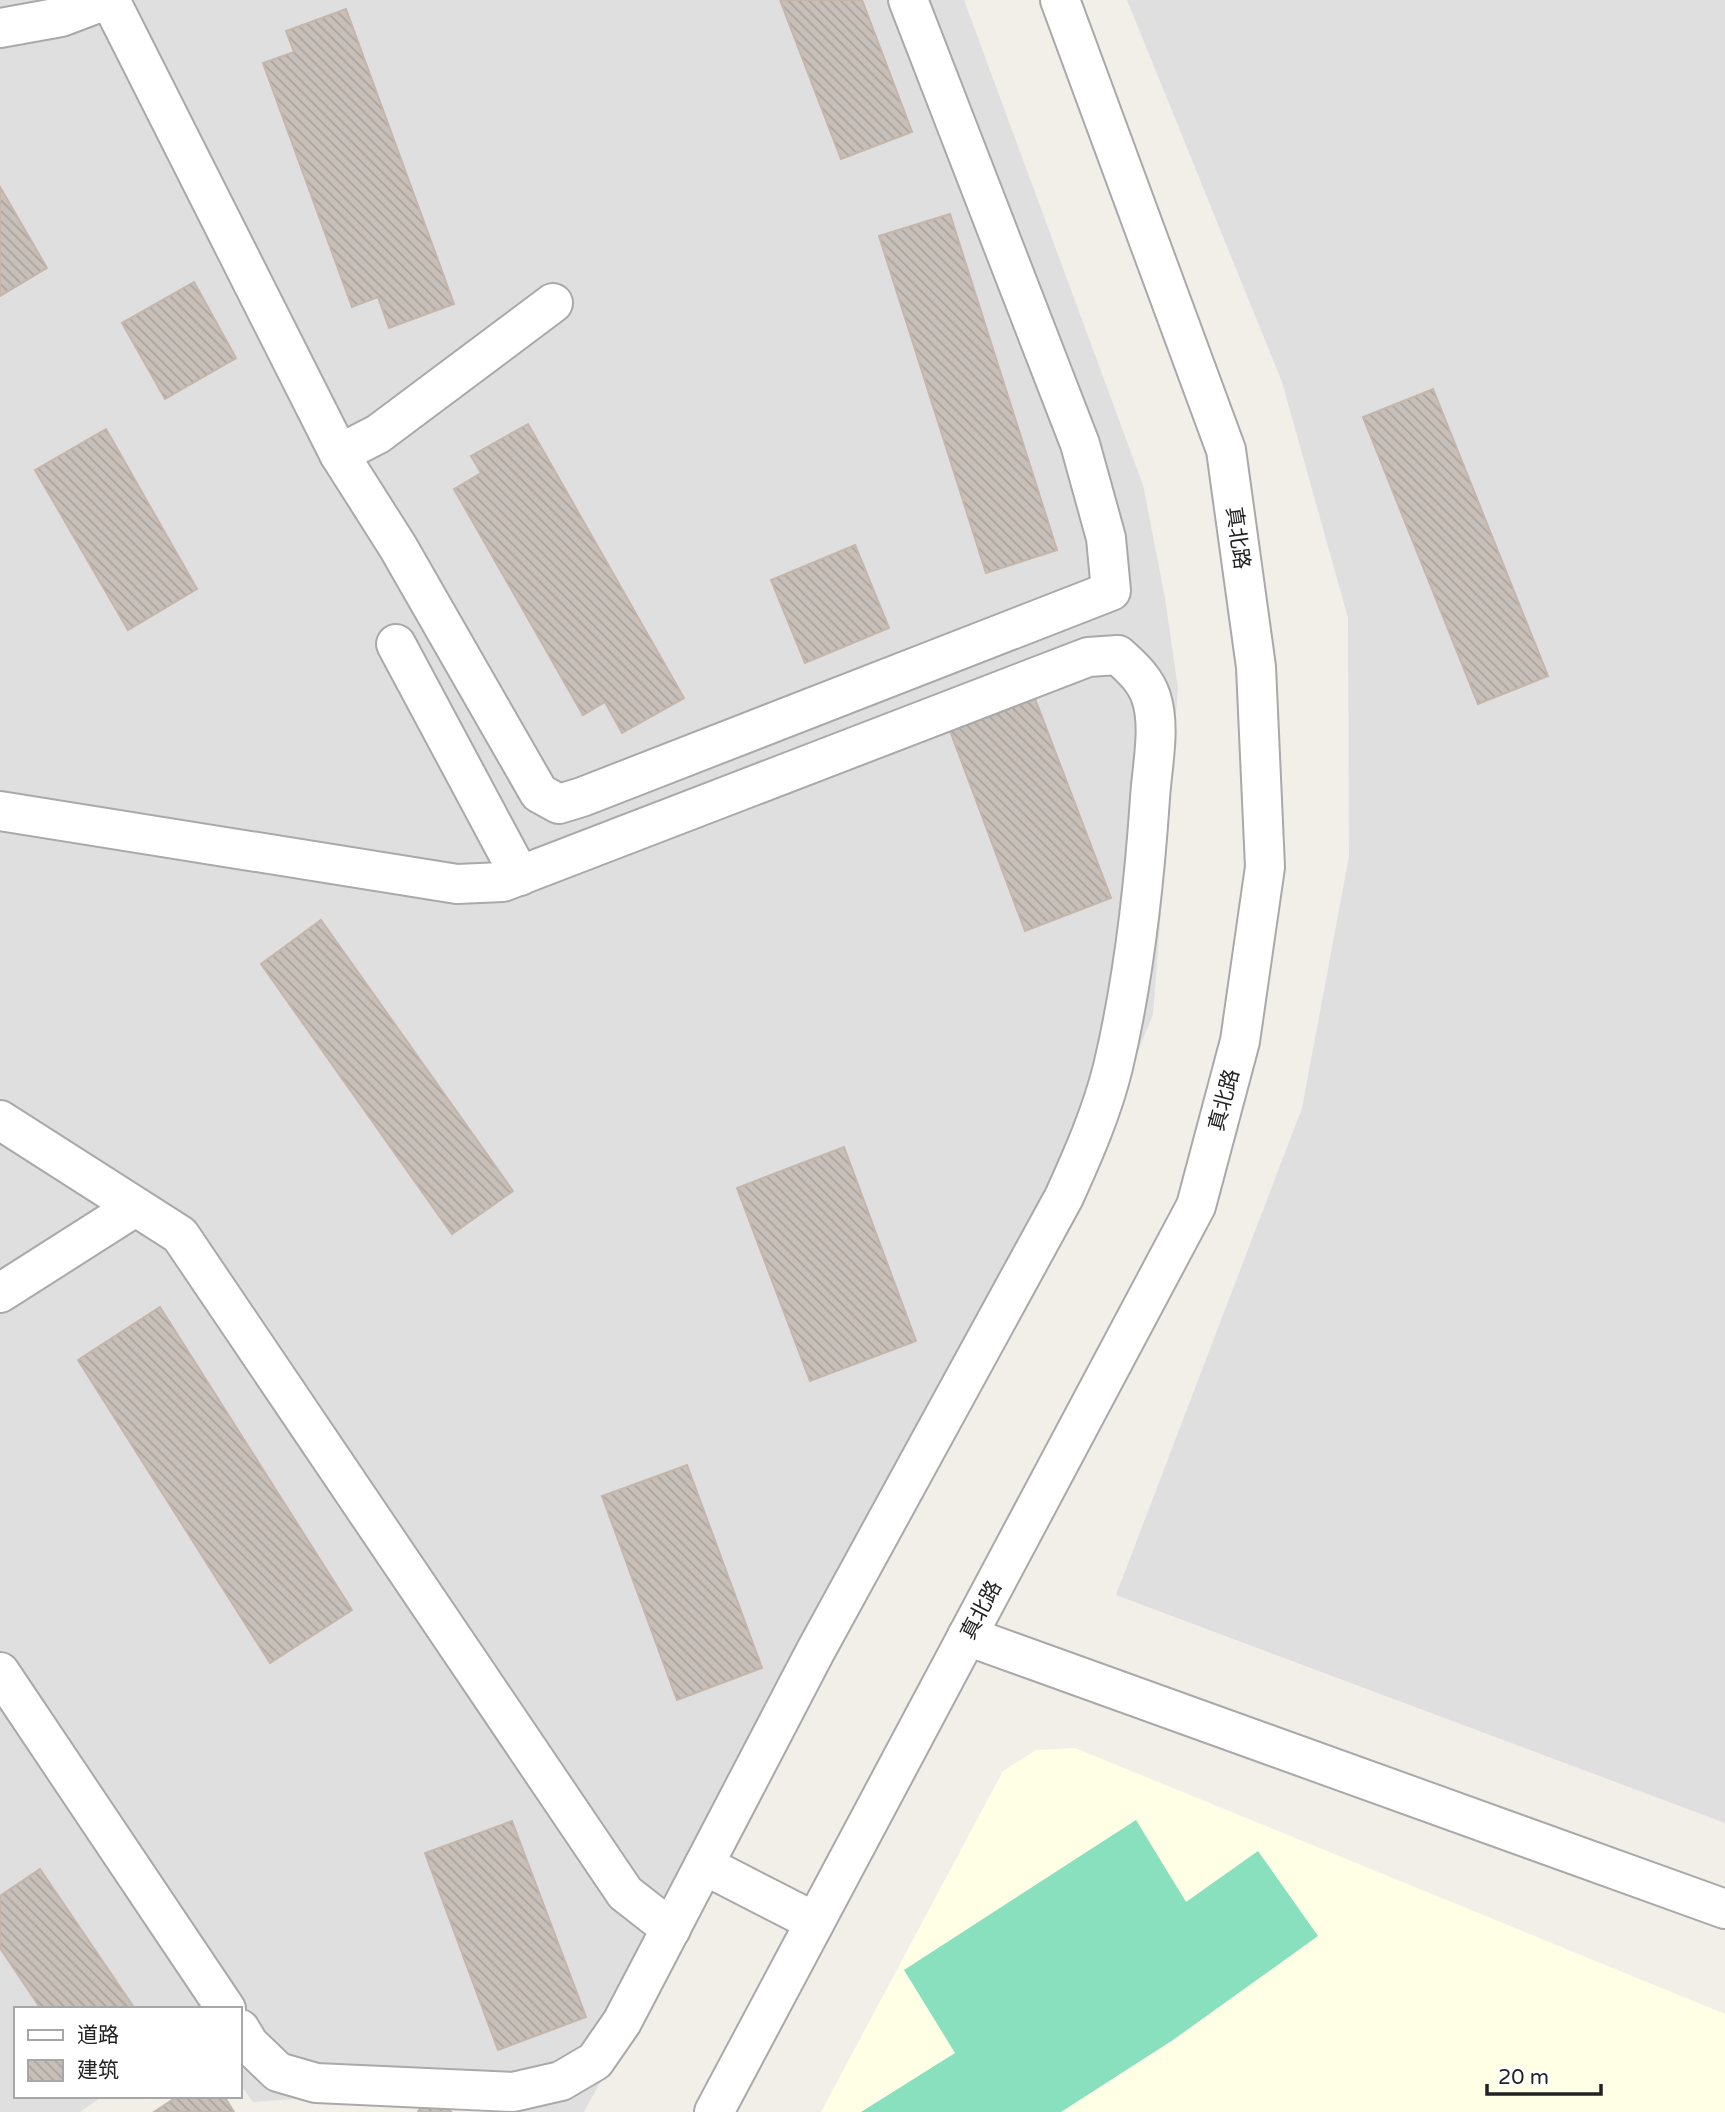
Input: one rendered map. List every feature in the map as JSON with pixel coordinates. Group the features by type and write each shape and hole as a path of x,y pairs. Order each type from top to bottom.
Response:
{"street":[{"path":"0,28 61,17 108,0 339,454 398,547 539,793 559,804 1111,591 1106,538 1080,444 908,0"},
{"name":"真北路","path":"714,2112 1196,1206 1240,1041 1265,866 1256,667 1226,450 1060,0"},
{"path":"339,454 378,434 552,303"},
{"path":"396,644 520,876"},
{"path":"0,811 457,884 503,882 1088,657 1118,655 1139,675 1151,697 1155,725 1147,848 1135,958 1113,1069 1093,1133 1064,1197 815,1652 622,2022 595,2061 561,2081 513,2092 316,2082 278,2072 242,2032"},
{"path":"0,1120 180,1236 625,1893 671,1929"},
{"path":"0,1293 135,1207"},
{"path":"967,1636 1725,1909"},
{"path":"0,1672 225,2007"},
{"path":"704,1865 815,1922"}],"shaded area":[{"path":"0,0 964,0 1143,485 1165,598 1178,689 1153,1015 1054,1254 584,2112 520,2112 484,2096 391,2092 253,2102 242,2087 242,2007 14,2007 14,2098 100,2098 80,2112 0,2112"},
{"path":"1127,0 1725,0 1725,1823 1116,1595 1302,1108 1349,856 1348,618 1282,382"},
{"path":"1075,1748 1725,2014 1725,2112 821,2112 1003,1771 1036,1750"}],"green space":[{"path":"1136,1820 1186,1902 1258,1851 1318,1936 1173,2040 1061,2112 861,2112 955,2053 904,1970"}],"building":[{"path":"780,0 862,0 912,132 841,159"},
{"path":"346,9 454,304 389,328 378,297 352,307 263,63 294,52 286,31"},
{"path":"0,187 47,268 0,296"},
{"path":"950,214 1057,550 986,573 879,236"},
{"path":"194,282 236,358 165,399 122,323"},
{"path":"1433,389 1548,676 1478,704 1363,417"},
{"path":"528,424 684,698 622,733 605,702 583,715 454,489 481,473 471,456"},
{"path":"106,429 197,589 128,630 35,470"},
{"path":"855,545 889,628 805,663 771,580"},
{"path":"1034,696 1111,898 1025,931 949,728"},
{"path":"321,920 513,1191 452,1234 261,964"},
{"path":"844,1147 916,1341 810,1381 737,1188"},
{"path":"160,1307 352,1610 270,1663 78,1360"},
{"path":"687,1465 762,1668 677,1700 602,1496"},
{"path":"512,1821 586,2017 498,2050 425,1853"},
{"path":"40,1869 134,2007 40,2007 0,1948 0,1896"},
{"path":"175,2098 225,2098 234,2112 154,2112"},
{"path":"424,2100 452,2112 418,2112"}]}
